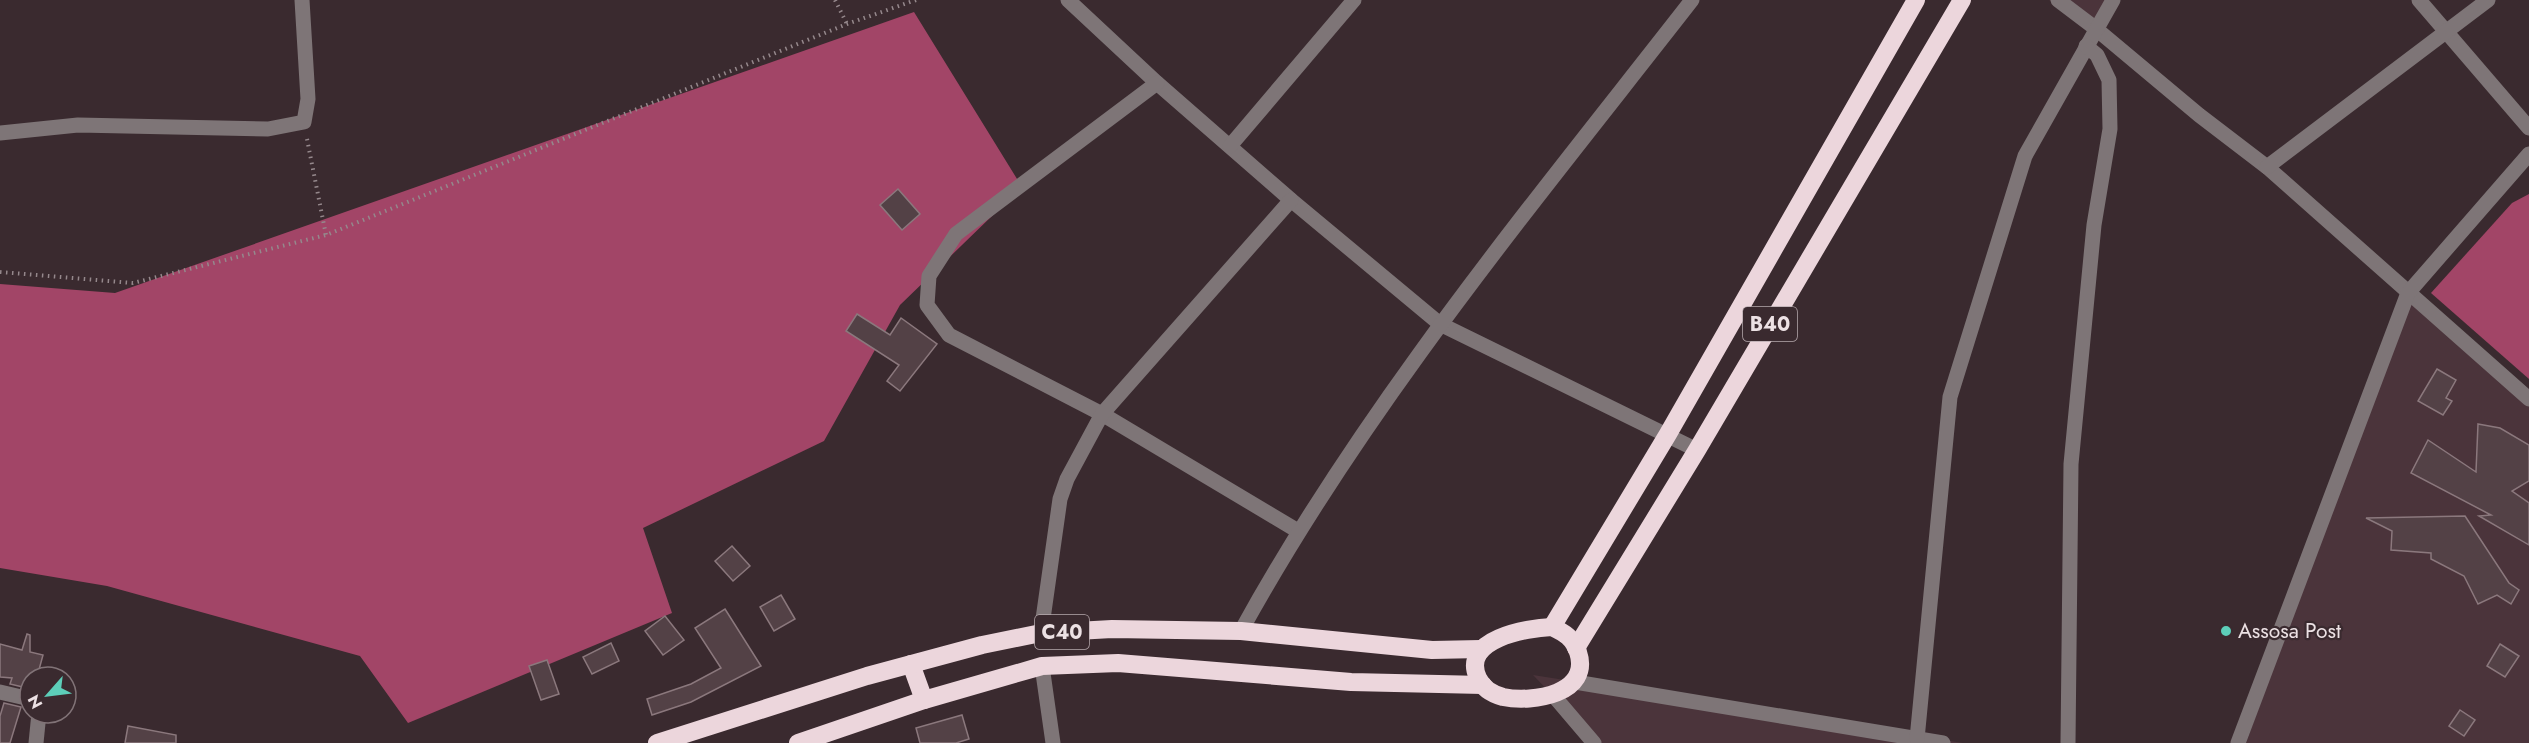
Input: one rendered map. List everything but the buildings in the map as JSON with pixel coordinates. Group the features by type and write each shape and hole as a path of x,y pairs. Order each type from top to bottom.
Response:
{"highway":[{"name":"B40","path":"1552,627 1668,434 1916,0"},
{"name":"B40","path":"1576,648 1697,450 1962,0"},
{"path":"1552,627 1564,632 1576,648 1580,657 1580,671 1575,682 1553,694 1520,698 1490,693 1482,685 1475,667 1476,657 1481,649 1514,633 1552,627"},
{"name":"C40","path":"657,743 911,664 982,645 1041,633 1112,629 1241,631 1432,650 1481,649"},
{"name":"C40","path":"798,743 924,700 1042,666 1118,663 1351,682 1482,685"},
{"path":"911,664 924,700"}],"street":[{"path":"0,133 78,125 268,129 304,122 308,99 302,0"},
{"path":"1068,0 1157,83 1291,200 1440,324 1697,450"},
{"path":"1230,146 1354,0"},
{"path":"1241,631 1298,531 1440,324 1692,0"},
{"path":"2058,0 2096,28 2199,115 2266,167 2529,399"},
{"path":"1917,739 1950,397 2025,156 2113,0"},
{"path":"2419,0 2529,128"},
{"path":"2266,167 2488,0"},
{"path":"2068,743 2071,464 2094,225 2110,129 2109,80 2097,55 2086,46"},
{"path":"1157,83 956,234 930,276 927,305 949,335 1102,414 1298,531"},
{"path":"2238,743 2408,293 2529,154"},
{"path":"1041,633 1060,499 1067,479 1102,414 1291,200"},
{"path":"1042,666 1053,743"},
{"path":"1575,682 1943,743"},
{"path":"0,692 18,696"},
{"path":"1553,694 1594,743"},
{"path":"36,743 38,725"}],"path":[{"path":"835,0 847,24"},
{"path":"0,272 133,283 326,235 847,24 916,0"},
{"path":"304,122 326,235"}],"shaded area":[{"path":"2049,0 2115,0 2097,31"},
{"path":"914,12 1022,187 900,305 824,441 643,528 672,613 408,723 360,656 107,586 0,568 0,284 115,293"},
{"path":"2529,194 2529,379 2431,293 2512,203"},
{"path":"2408,297 2529,402 2529,743 2246,743"},
{"path":"1533,675 1963,743 1598,743"}],"place":[{"name":"Assosa Post","path":"2226,631"}]}
